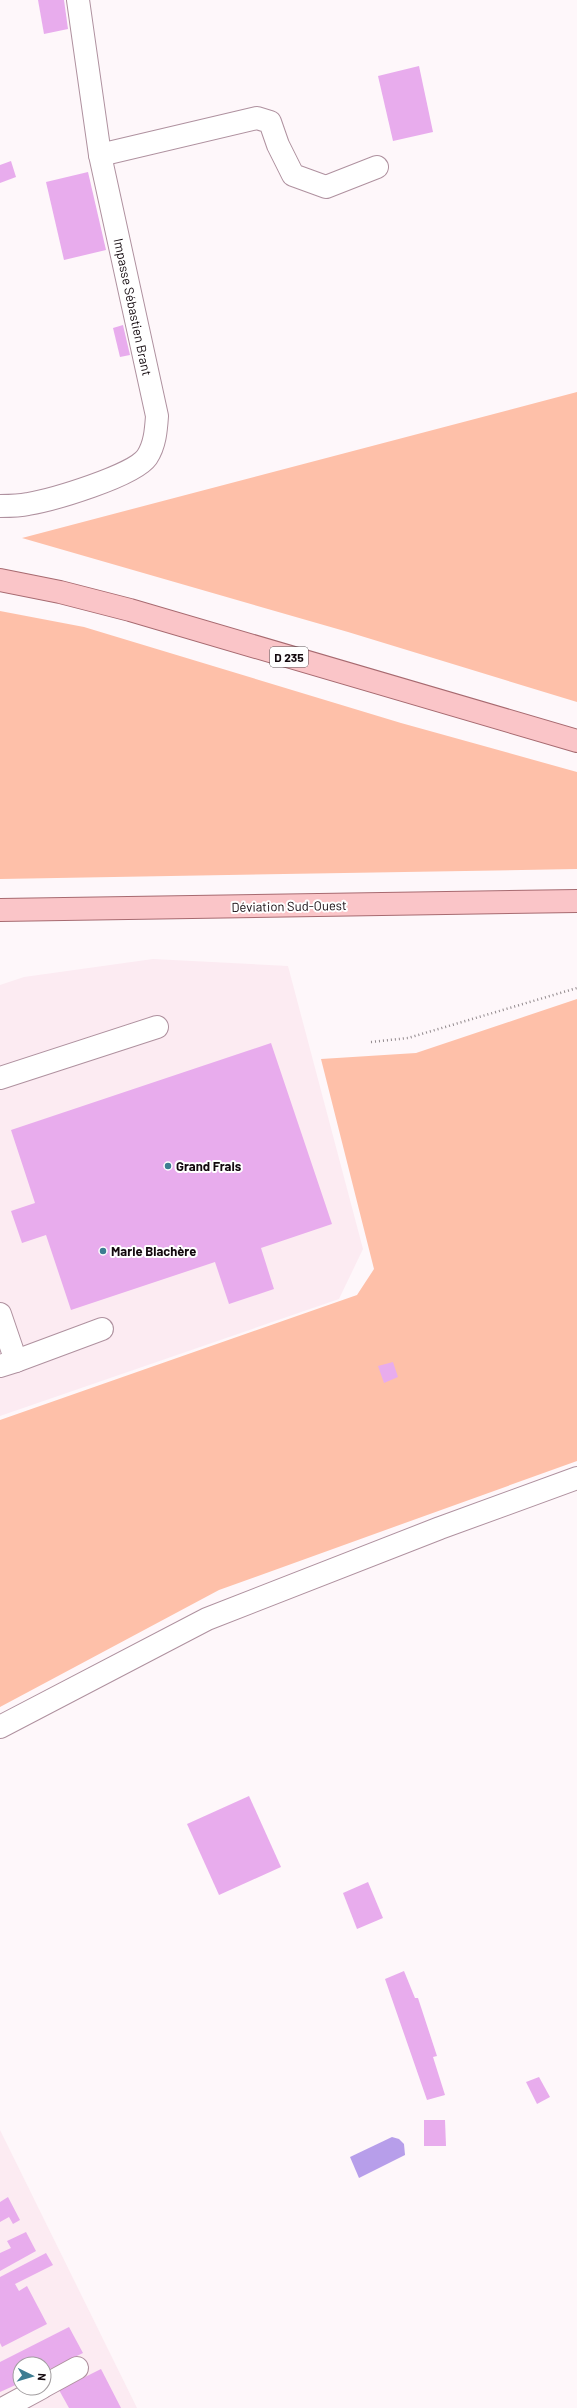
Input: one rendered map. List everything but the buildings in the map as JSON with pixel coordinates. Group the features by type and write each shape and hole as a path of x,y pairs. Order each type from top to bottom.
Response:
{"main road":[{"name":"D 235","path":"0,580 60,592 130,610 577,741"},
{"name":"Déviation Sud-Ouest","path":"0,910 577,901"}],"street":[{"name":"Impasse Sébastien Brant","path":"0,506 27,504 58,498 133,470 147,457 156,436 157,416 100,155 78,0"},
{"path":"100,155 257,118 270,122 278,146 293,175 326,188 377,167"},
{"path":"0,1078 157,1027"},
{"path":"0,1314 8,1363 102,1329"},
{"path":"0,1727 207,1620 440,1528 577,1478"},
{"path":"52,2382 77,2368"},
{"path":"4,2408 26,2396"}],"path":[{"path":"371,1042 408,1038 577,988"}],"shaded area":[{"path":"577,392 577,702 348,632 22,538"},
{"path":"0,611 84,627 401,723 577,772 577,869 0,879"},
{"path":"153,959 288,966 363,1249 339,1299 0,1416 0,985 24,977"},
{"path":"577,999 577,1461 219,1590 0,1707 0,1420 357,1295 374,1269 321,1059 416,1053"},
{"path":"0,2130 137,2408 0,2408"},
{"path":"392,2137 399,2139 404,2144 405,2155 359,2178 350,2157"}],"place":[{"name":"Grand Frais","path":"168,1166"},
{"name":"Marie Blachère","path":"103,1251"}]}
